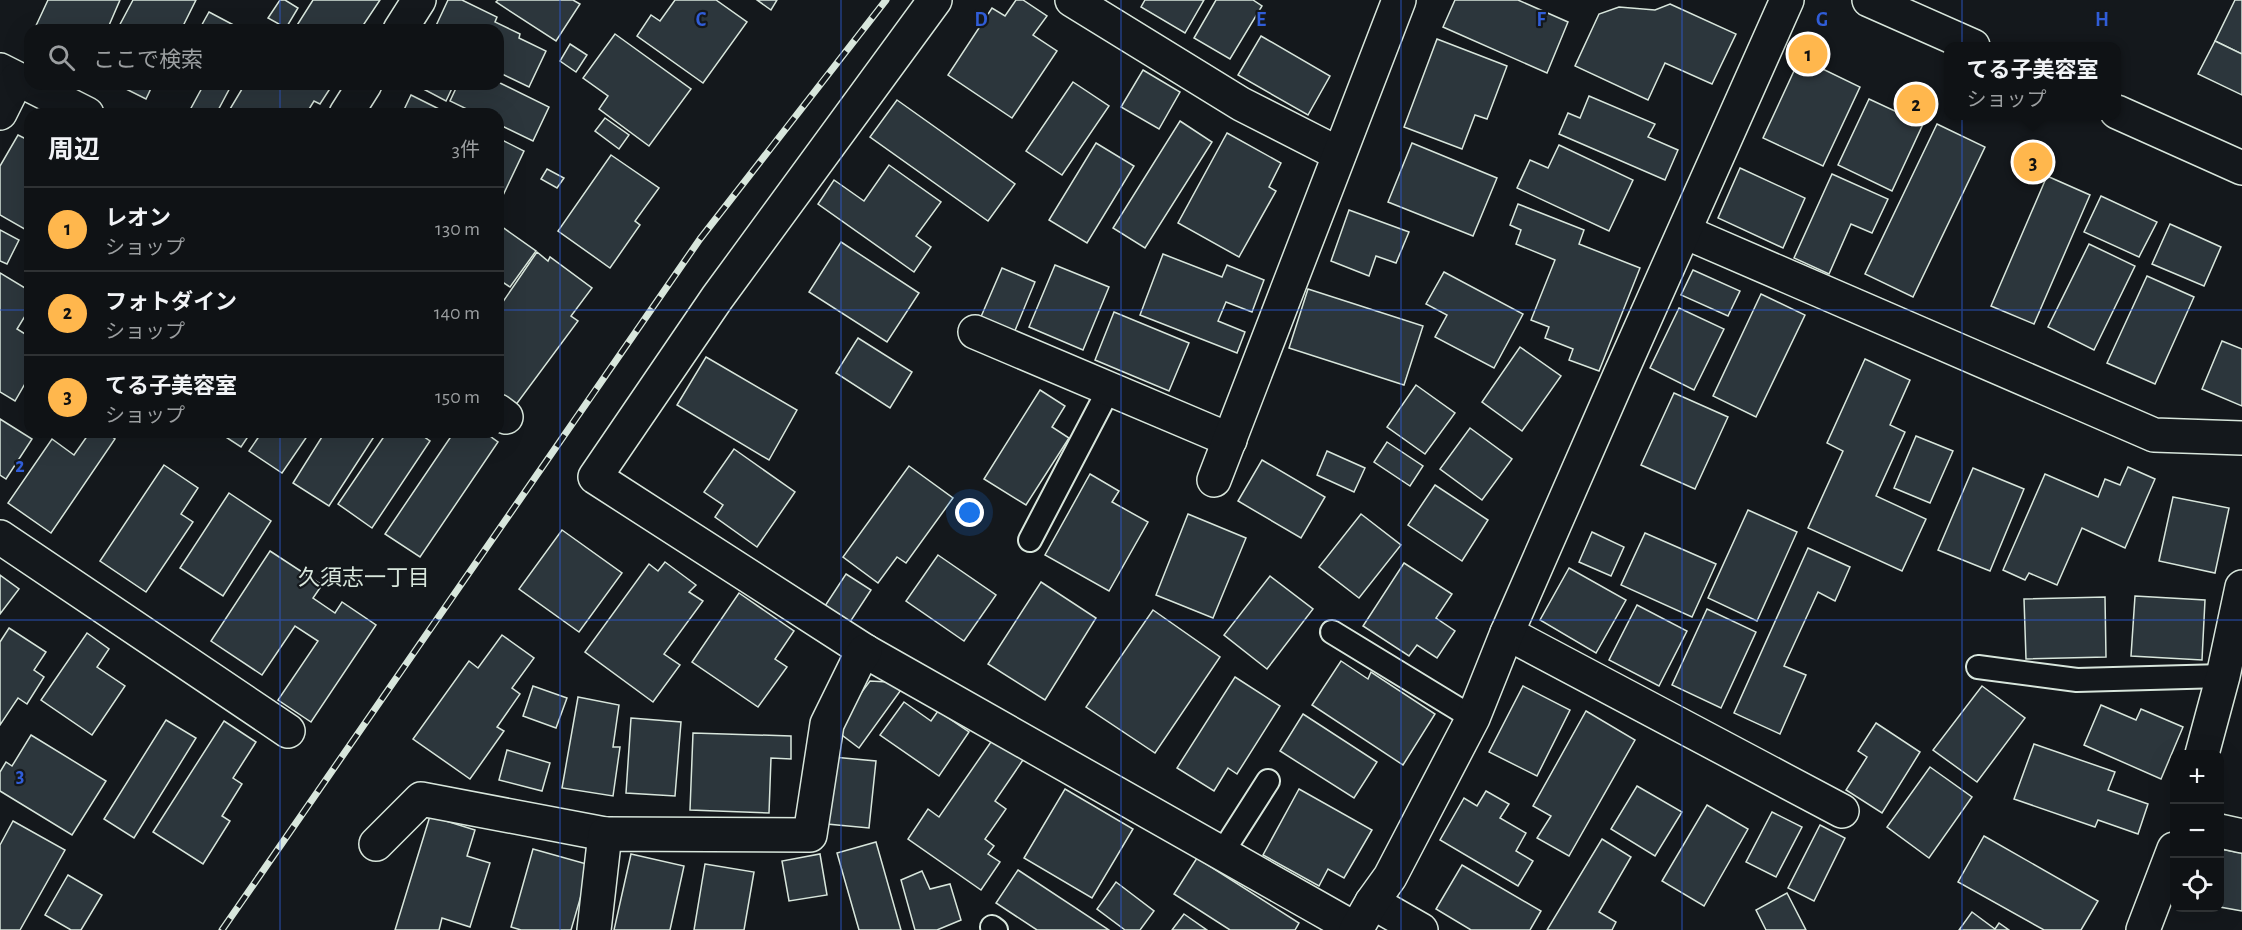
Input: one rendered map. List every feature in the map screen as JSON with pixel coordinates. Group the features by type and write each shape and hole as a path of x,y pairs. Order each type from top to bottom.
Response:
{"street":[{"path":"404,24 419,0"},
{"path":"935,0 717,298 595,477 865,651 1222,853 1362,921 1421,930"},
{"path":"1072,0 1241,104 1340,154"},
{"path":"1214,480 1399,0"},
{"path":"1362,921 1390,876 1473,718 1507,633 1787,0"},
{"path":"1869,0 1964,42"},
{"path":"0,113 9,75 24,82"},
{"path":"39,90 75,108"},
{"path":"350,108 361,90"},
{"path":"2121,114 2242,168"},
{"path":"1685,232 2154,435 2242,438"},
{"path":"975,332 1230,440"},
{"path":"0,537 288,731"},
{"path":"2203,750 2223,676 2242,587"},
{"path":"1507,633 1842,811"},
{"path":"376,844 421,800 605,834 810,835 826,724 865,651"},
{"path":"2224,832 2242,836"},
{"path":"594,930 605,834"},
{"path":"2143,930 2171,858"}],"lane":[{"path":"1030,540 1109,389"},
{"path":"1332,632 1473,718"},
{"path":"1978,668 2077,680 2223,676"},
{"path":"1222,853 1268,781"}],"building":[{"path":"48,0 120,0 110,24 37,24"},
{"path":"133,0 196,0 184,24 120,24"},
{"path":"280,0 285,0 298,8 288,24 279,24 268,18"},
{"path":"313,0 380,0 364,24 298,24"},
{"path":"448,0 462,0 497,17 495,22 499,24 437,24"},
{"path":"498,0 573,0 580,4 556,41 496,2"},
{"path":"675,0 716,0 747,22 703,83 637,36 651,15 660,21"},
{"path":"757,0 777,0 771,10"},
{"path":"1016,0 1023,0 1047,16 1033,35 1057,51 1012,118 948,75 992,8 1005,16"},
{"path":"1145,0 1204,0 1185,33 1141,7"},
{"path":"1216,0 1253,0 1262,6 1230,59 1194,38"},
{"path":"1455,0 1518,0 1568,22 1547,73 1443,27"},
{"path":"2235,0 2242,0 2242,54 2215,41"},
{"path":"1670,4 1736,34 1712,84 1665,63 1648,100 1575,66 1599,14 1619,7 1655,10"},
{"path":"209,12 232,24 202,24"},
{"path":"504,26 520,34 519,38 546,51 529,87 504,75"},
{"path":"615,34 691,89 649,146 599,109 608,96 583,78"},
{"path":"1261,36 1330,76 1308,115 1238,75"},
{"path":"1437,39 1507,66 1487,119 1475,115 1462,149 1404,127"},
{"path":"2215,41 2242,54 2242,95 2198,74"},
{"path":"570,44 587,55 576,72 560,61"},
{"path":"1800,58 1860,87 1823,166 1763,138"},
{"path":"1143,70 1180,92 1159,129 1121,107"},
{"path":"1073,82 1109,106 1062,175 1026,151"},
{"path":"504,85 549,107 533,141 504,127 504,108 465,108 450,101 455,90 504,90"},
{"path":"128,90 150,90 146,99"},
{"path":"201,90 229,90 219,108 191,108"},
{"path":"241,90 329,90 320,104 314,101 310,108 231,108"},
{"path":"425,90 451,90 446,101"},
{"path":"411,95 437,108 405,108"},
{"path":"1589,96 1655,124 1648,137 1678,150 1665,180 1559,134 1568,113 1580,118"},
{"path":"1869,99 1923,124 1892,191 1838,165"},
{"path":"897,100 1015,184 988,221 870,137"},
{"path":"605,118 629,135 619,149 595,131"},
{"path":"1180,121 1212,142 1145,248 1113,228"},
{"path":"1937,124 1985,147 1913,297 1865,274"},
{"path":"1227,133 1281,163 1269,187 1276,191 1239,257 1178,223"},
{"path":"18,135 24,138 24,229 0,215 0,166"},
{"path":"504,141 524,151 504,193"},
{"path":"1096,143 1134,166 1087,243 1049,220"},
{"path":"1412,143 1497,178 1473,236 1388,202"},
{"path":"1559,145 1633,180 1609,231 1517,188 1530,160 1548,168"},
{"path":"611,155 659,188 635,221 640,225 610,268 558,231"},
{"path":"889,165 941,202 916,236 931,247 914,272 818,204 834,180 864,201"},
{"path":"1740,168 1805,198 1783,248 1718,218"},
{"path":"547,169 564,178 557,188 541,179"},
{"path":"1832,174 1888,199 1872,233 1851,224 1829,274 1794,258"},
{"path":"2047,176 2090,195 2034,324 1991,306"},
{"path":"2101,196 2157,222 2139,257 2084,232"},
{"path":"1518,204 1584,230 1579,244 1640,268 1599,371 1569,360 1573,349 1545,338 1549,327 1531,320 1555,260 1516,244 1521,230 1510,225"},
{"path":"1349,210 1409,232 1396,263 1376,256 1369,276 1331,261"},
{"path":"2170,224 2221,247 2204,286 2152,264"},
{"path":"504,228 536,251 510,287 504,283"},
{"path":"0,230 19,240 7,264 0,261"},
{"path":"841,242 919,293 887,342 809,292"},
{"path":"2089,244 2135,266 2094,350 2048,327"},
{"path":"537,252 548,261 550,257 592,288 571,316 578,321 515,406 504,398 504,300"},
{"path":"1163,254 1222,277 1227,265 1264,280 1252,312 1226,302 1218,321 1245,332 1237,353 1140,315"},
{"path":"1055,265 1109,287 1083,350 1029,327"},
{"path":"1002,268 1035,282 1014,333 980,319"},
{"path":"1693,270 1740,291 1728,316 1681,295"},
{"path":"1444,272 1523,314 1494,368 1435,337 1447,315 1426,304"},
{"path":"0,273 24,287 24,318 17,329 24,333 24,385 15,401 0,392"},
{"path":"2147,276 2194,297 2155,384 2107,363"},
{"path":"1308,289 1423,326 1404,385 1289,348"},
{"path":"1761,294 1805,315 1756,417 1713,396"},
{"path":"1679,308 1724,329 1694,390 1650,368"},
{"path":"1114,312 1189,343 1169,391 1095,360"},
{"path":"858,338 912,372 890,408 836,373"},
{"path":"2222,341 2242,349 2242,406 2202,389"},
{"path":"1520,347 1561,376 1522,431 1482,402"},
{"path":"706,357 797,410 769,460 677,405"},
{"path":"1865,359 1910,380 1890,425 1905,432 1876,496 1926,519 1902,571 1808,528 1843,451 1827,443"},
{"path":"1416,385 1455,413 1425,454 1387,427"},
{"path":"1040,390 1065,406 1052,427 1069,438 1026,505 984,479"},
{"path":"1674,393 1728,417 1695,489 1641,465"},
{"path":"0,419 24,434 24,438 32,439 6,479 0,475"},
{"path":"1470,428 1512,459 1482,500 1440,469"},
{"path":"1916,436 1953,451 1930,503 1894,488"},
{"path":"86,438 115,439 51,533 8,503 52,439 74,455"},
{"path":"227,438 247,438 241,447"},
{"path":"258,438 306,438 282,473 249,451"},
{"path":"321,438 373,438 329,506 293,483"},
{"path":"383,438 426,438 430,441 372,528 338,504"},
{"path":"450,438 492,438 498,442 420,557 385,534"},
{"path":"1387,442 1423,466 1410,486 1374,462"},
{"path":"734,449 795,492 757,547 715,517 723,505 704,492"},
{"path":"1327,451 1365,468 1354,492 1317,475"},
{"path":"1262,460 1325,497 1301,538 1238,501"},
{"path":"164,465 198,488 181,514 193,522 146,592 100,561"},
{"path":"909,466 953,498 906,563 897,557 878,583 843,557"},
{"path":"2128,467 2155,479 2125,548 2082,528 2057,585 2029,573 2025,580 2003,570 2045,474 2098,497 2105,479 2120,485"},
{"path":"1973,468 2024,489 1990,571 1938,550"},
{"path":"1090,474 1119,491 1112,502 1148,522 1109,591 1045,555"},
{"path":"1435,485 1488,520 1462,561 1408,525"},
{"path":"229,493 271,521 223,596 180,568"},
{"path":"2173,497 2229,508 2215,573 2159,561"},
{"path":"1748,510 1797,532 1757,621 1708,598"},
{"path":"1188,514 1246,538 1213,618 1156,595"},
{"path":"1361,514 1401,545 1359,598 1319,567"},
{"path":"562,530 622,573 579,632 519,589"},
{"path":"1592,532 1624,547 1611,576 1579,562"},
{"path":"1645,533 1716,564 1692,617 1621,585"},
{"path":"1808,548 1850,567 1835,601 1818,592 1784,666 1806,675 1780,734 1734,713"},
{"path":"270,551 322,585 313,598 335,613 342,602 376,625 311,722 278,700 318,641 295,626 262,675 211,641"},
{"path":"938,555 996,595 964,641 906,601"},
{"path":"665,562 696,585 689,592 703,601 664,654 680,665 653,702 585,652 649,564 658,571"},
{"path":"1404,563 1452,594 1436,618 1455,631 1437,658 1417,645 1409,656 1363,626"},
{"path":"1569,568 1626,600 1596,653 1540,620"},
{"path":"846,574 871,590 850,622 825,606"},
{"path":"0,575 19,589 0,614"},
{"path":"1270,576 1313,609 1267,669 1224,635"},
{"path":"1041,582 1096,618 1045,700 988,664"},
{"path":"739,593 794,631 775,659 787,667 758,707 692,662"},
{"path":"2135,596 2205,600 2202,660 2131,656"},
{"path":"2105,597 2106,657 2026,659 2024,599"},
{"path":"1637,605 1687,631 1659,686 1609,660"},
{"path":"1707,609 1756,632 1721,708 1672,685"},
{"path":"1153,610 1220,657 1155,753 1086,707"},
{"path":"9,628 46,652 34,670 44,677 27,704 18,698 0,725 0,642"},
{"path":"87,633 109,649 97,667 125,686 92,735 41,700"},
{"path":"502,635 534,658 512,688 520,694 497,727 504,731 470,779 413,739 469,661 478,668"},
{"path":"1341,661 1368,679 1371,672 1435,714 1403,765 1312,705"},
{"path":"1235,677 1280,706 1237,774 1228,768 1214,791 1177,768"},
{"path":"870,681 906,683 859,748 834,729"},
{"path":"533,686 567,698 556,728 523,716"},
{"path":"1523,686 1570,710 1537,776 1489,752"},
{"path":"1982,686 2025,718 1977,782 1933,750"},
{"path":"578,697 619,705 613,747 620,747 613,796 562,788"},
{"path":"904,702 931,721 938,711 969,732 939,776 880,735"},
{"path":"2101,705 2136,720 2141,709 2183,727 2173,750 2170,750 2170,758 2161,779 2084,745"},
{"path":"1586,711 1635,740 1569,856 1537,838 1551,816 1533,806"},
{"path":"1303,714 1377,762 1354,798 1280,751"},
{"path":"631,718 681,722 675,796 626,793"},
{"path":"166,720 196,738 134,838 104,819"},
{"path":"224,721 256,742 233,778 242,784 222,816 230,821 203,864 153,832"},
{"path":"1876,723 1920,752 1882,813 1846,790 1867,757 1858,751"},
{"path":"693,733 791,736 791,759 771,758 769,813 690,810"},
{"path":"31,735 106,781 72,835 0,791 0,772 6,762 12,766"},
{"path":"993,739 1023,760 995,801 1006,809 985,839 994,846 988,854 1000,862 981,890 908,839 928,809 939,817"},
{"path":"2034,744 2115,772 2108,790 2148,804 2138,834 2098,820 2095,827 2014,799"},
{"path":"507,750 550,763 542,791 499,780"},
{"path":"833,757 876,761 869,828 827,824"},
{"path":"1930,767 1972,797 1929,858 1887,827"},
{"path":"1637,786 1682,812 1655,856 1611,829"},
{"path":"1065,789 1133,829 1092,898 1024,858"},
{"path":"1299,789 1372,830 1344,878 1328,869 1319,886 1263,855"},
{"path":"1486,791 1509,804 1500,818 1526,833 1516,851 1533,861 1518,886 1440,840 1464,798 1477,806"},
{"path":"1707,805 1748,829 1704,906 1662,881"},
{"path":"1772,812 1802,827 1776,877 1746,862"},
{"path":"430,816 475,830 467,856 490,863 470,927 442,918 439,930 395,930"},
{"path":"13,821 65,850 20,930 0,930 0,845"},
{"path":"1820,825 1845,838 1814,901 1788,888"},
{"path":"1984,836 2098,901 2081,930 2044,930 1958,882"},
{"path":"1602,839 1631,857 1599,912 1616,922 1612,930 1547,930"},
{"path":"876,842 901,930 859,930 837,853"},
{"path":"533,849 590,865 571,930 521,930 511,927"},
{"path":"2224,850 2242,853 2242,911 2224,908"},
{"path":"631,854 684,866 670,930 614,930"},
{"path":"820,854 827,895 789,901 782,861"},
{"path":"1197,858 1299,923 1295,930 1230,930 1174,894"},
{"path":"705,864 754,872 744,930 694,930"},
{"path":"1462,865 1541,911 1530,930 1471,930 1436,909"},
{"path":"1018,870 1109,930 1037,930 996,903"},
{"path":"922,871 930,889 950,884 961,920 937,930 915,930 901,880"},
{"path":"68,875 102,895 81,930 71,930 45,915"},
{"path":"1116,882 1154,911 1140,930 1125,930 1097,909"},
{"path":"1787,893 1806,930 1766,930 1756,910"},
{"path":"1972,912 1995,929 1999,923 2009,930 1959,930"},
{"path":"1184,914 1207,930 1172,930"}],"railway":[{"path":"222,930 700,239 886,0"}],"place":[{"name":"レオン","path":"1808,54"},
{"name":"フォトダイン","path":"1916,104"},
{"name":"てる子美容室","path":"2033,162"}],"district":[{"name":"久須志一丁目","path":"364,577"}]}
